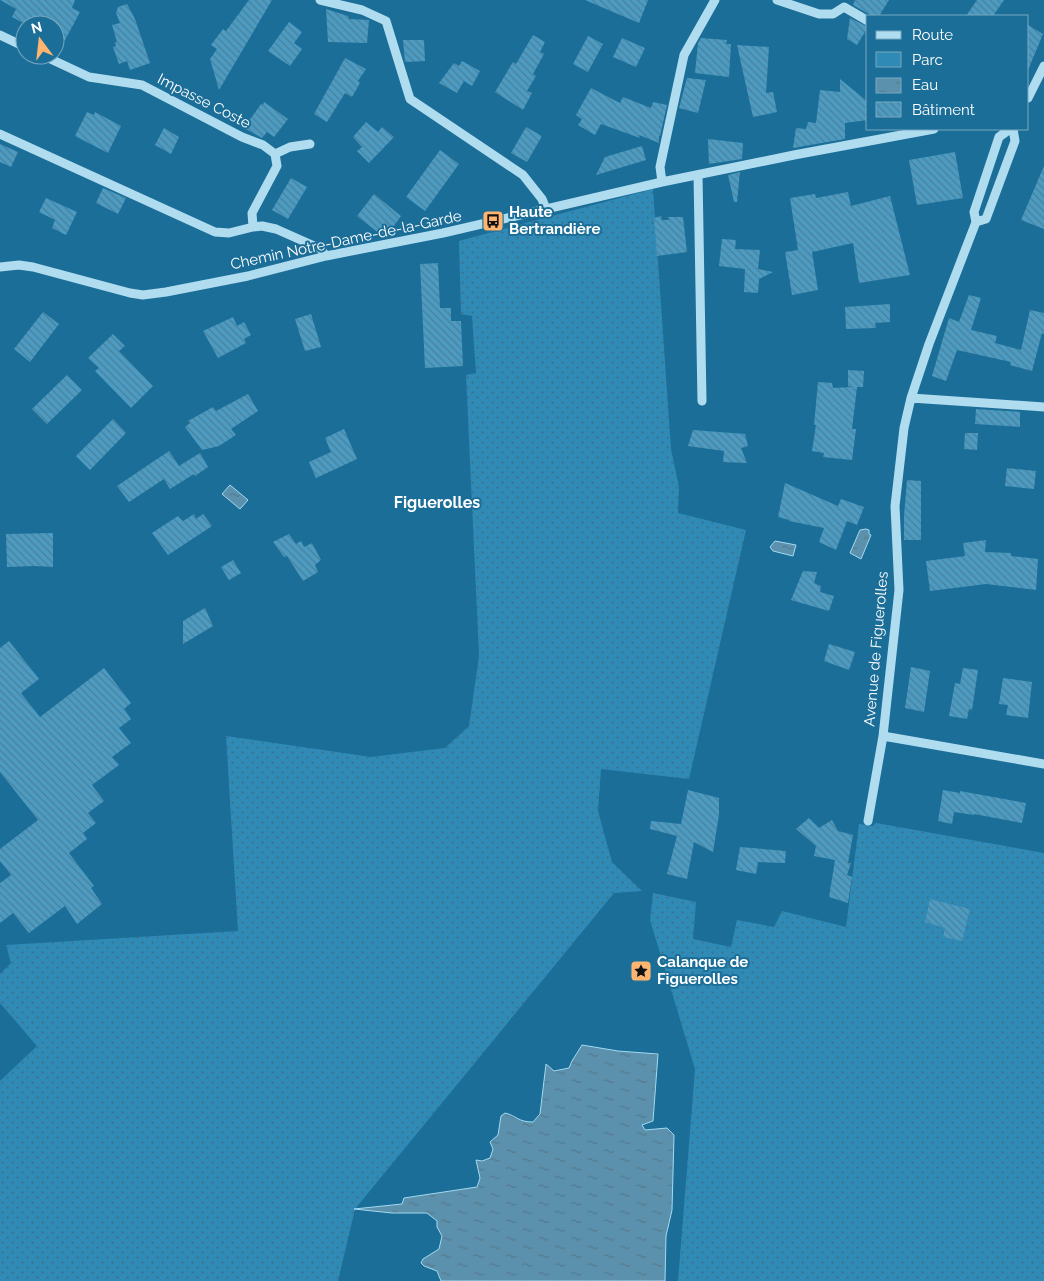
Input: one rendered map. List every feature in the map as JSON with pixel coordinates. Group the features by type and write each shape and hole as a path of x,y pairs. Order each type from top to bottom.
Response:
{"street":[{"path":"320,0 362,10 386,21 410,98 523,175 542,199 546,209"},
{"path":"662,182 660,167 684,55 715,0"},
{"path":"777,0 818,14 833,14 845,4 866,20"},
{"path":"0,35 15,42"},
{"name":"Impasse Coste","path":"63,65 89,77 142,85 242,137 263,145 275,154"},
{"path":"1029,96 1044,66"},
{"name":"Chemin Notre-Dame-de-la-Garde","path":"0,267 19,265 33,267 116,290 143,295 248,276 326,256 442,233 662,182 794,154 928,130"},
{"name":"Avenue de Figuerolles","path":"868,821 882,736 899,590 895,506 904,428 911,398 929,344 976,222 974,212 999,137 1010,130"},
{"name":"Avenue de Figuerolles","path":"976,222 986,219 1015,141 1012,130"},
{"path":"0,134 215,232 229,233 262,226 276,229 321,249 326,256"},
{"path":"253,227 252,213 277,166 275,154 290,147 310,144"},
{"path":"698,175 702,401"},
{"path":"911,398 1044,407"},
{"path":"882,736 1044,764"}],"green space":[{"path":"653,189 671,449 679,487 678,513 746,530 689,779 601,769 598,811 612,862 642,891 614,893 355,1209 338,1281 0,1281 0,1081 37,1046 0,1003 0,974 11,963 6,945 238,931 226,736 371,757 445,748 469,726 479,656 466,375 476,373 472,316 461,314 459,241"},
{"path":"876,823 1044,853 1044,1281 678,1281 695,1069 650,920 653,893 696,902 693,939 731,947 737,920 774,927 782,911 846,927 859,824 873,826"}],"water":[{"path":"230,485 248,500 240,509 222,494"},
{"path":"860,530 869,530 871,535 861,559 850,553"},
{"path":"775,541 796,545 793,556 773,551 770,547"},
{"path":"582,1045 618,1051 658,1054 653,1121 642,1125 645,1130 667,1128 674,1135 672,1210 666,1236 665,1281 441,1281 437,1271 421,1263 423,1259 439,1249 442,1236 437,1227 437,1221 427,1213 392,1213 354,1209 402,1204 404,1198 477,1187 480,1178 476,1160 482,1161 490,1158 493,1149 490,1142 498,1135 501,1116 505,1113 524,1121 533,1122 540,1114 546,1064 554,1071 569,1068"}],"building":[{"path":"0,0 75,0 72,8 80,12 65,40 65,15 15,15 15,19 12,17 16,9"},
{"path":"249,0 272,0 219,90 210,59 217,49 211,45 223,29 226,31"},
{"path":"585,0 648,0 639,23"},
{"path":"855,0 889,0 880,15 870,15 853,5"},
{"path":"977,0 1004,0 994,15 967,15"},
{"path":"127,4 135,19 150,63 130,70 127,61 119,64 113,47 116,46 115,42 117,42 112,25 120,23 116,13 118,7"},
{"path":"326,9 348,16 349,19 369,20 367,43 328,42"},
{"path":"850,18 866,26 866,30 857,45 847,39"},
{"path":"289,22 302,32 294,43 302,49 290,66 268,51"},
{"path":"1029,26 1043,34 1029,68"},
{"path":"533,35 545,42 540,52 544,54 533,74 536,76 527,91 532,93 523,110 495,92 513,62 516,64"},
{"path":"588,36 603,44 588,72 573,64"},
{"path":"622,38 645,48 636,67 613,57"},
{"path":"701,38 727,40 726,44 731,44 729,77 695,73 698,43"},
{"path":"403,40 424,40 425,61 405,62"},
{"path":"737,45 769,47 766,93 773,92 777,112 753,117"},
{"path":"345,58 366,69 358,81 360,83 352,97 345,93 327,122 314,114"},
{"path":"462,61 480,71 472,86 464,81 457,93 439,83 454,63 459,66"},
{"path":"687,78 706,80 698,113 679,108"},
{"path":"840,79 866,100 866,120 845,123 845,139 793,148 796,128 806,129 808,122 816,123 820,90 840,92"},
{"path":"591,88 620,103 623,97 651,108 653,102 667,105 659,143 601,124 595,135 578,125 582,119 576,115"},
{"path":"264,102 288,119 274,137 267,132 262,138 244,128"},
{"path":"87,112 94,115 95,112 121,126 108,153 75,136"},
{"path":"366,122 378,132 382,127 394,137 369,163 357,151 362,147 353,137"},
{"path":"526,127 542,136 527,162 511,153"},
{"path":"164,128 179,137 171,154 155,145"},
{"path":"708,139 743,143 742,159 709,164"},
{"path":"0,144 18,152 11,167 0,162"},
{"path":"642,146 646,160 596,175 605,157"},
{"path":"440,150 459,164 425,211 406,197"},
{"path":"955,152 963,198 917,205 909,160"},
{"path":"1044,166 1044,229 1021,220"},
{"path":"740,172 737,202 734,202 728,175"},
{"path":"291,178 307,187 288,219 272,210"},
{"path":"103,188 126,198 118,214 96,203"},
{"path":"848,192 851,206 890,196 910,275 859,283 853,243 812,252 818,290 792,295 785,252 798,250 790,198 815,194 816,198"},
{"path":"374,194 401,216 385,238 357,216"},
{"path":"46,198 77,212 66,235 52,228 55,220 39,212"},
{"path":"661,216 662,220 669,220 668,217 683,217 687,252 657,256 654,218"},
{"path":"722,239 736,240 735,249 760,250 758,269 773,272 759,279 758,293 744,292 745,269 719,266"},
{"path":"438,263 440,308 451,308 451,321 461,321 463,366 425,368 420,264"},
{"path":"969,295 981,298 971,330 997,336 995,343 1021,350 1030,310 1044,313 1044,334 1042,333 1032,371 1010,365 1011,362 957,350 946,381 932,376 949,318 959,322"},
{"path":"890,304 890,322 875,323 876,328 846,329 845,307"},
{"path":"43,312 59,324 30,362 14,349"},
{"path":"311,314 321,347 305,351 295,319"},
{"path":"233,317 237,326 244,322 251,335 244,339 246,343 218,358 203,331"},
{"path":"113,334 125,346 119,351 153,386 131,408 95,371 99,368 88,358"},
{"path":"848,370 864,371 863,387 857,387 852,429 856,429 852,460 823,457 824,453 812,451 816,425 814,425 818,382 832,383 833,388 852,387 848,386"},
{"path":"67,375 82,390 47,424 32,409"},
{"path":"248,394 258,411 231,429 236,435 219,446 202,450 185,427 190,423 188,421 213,407 216,411"},
{"path":"976,409 1020,412 1020,427 975,424"},
{"path":"113,419 126,433 90,470 76,456"},
{"path":"344,429 357,459 316,478 309,462 331,452 325,438"},
{"path":"693,430 745,434 748,446 741,448 747,463 723,462 724,451 688,446"},
{"path":"965,433 978,433 977,450 964,449"},
{"path":"169,451 179,466 200,453 208,467 170,489 164,479 129,502 117,486"},
{"path":"1007,468 1036,471 1034,489 1005,486"},
{"path":"907,480 921,481 921,540 904,540"},
{"path":"785,483 838,506 841,499 864,507 857,525 847,521 836,550 819,542 824,528 778,517"},
{"path":"194,514 196,519 203,514 212,526 168,555 152,533 178,516 183,521"},
{"path":"53,533 53,567 7,567 6,534"},
{"path":"289,534 296,544 301,541 304,547 312,543 321,560 315,565 318,572 303,581 287,556 284,557 273,542"},
{"path":"986,540 985,552 1011,553 1011,556 1038,559 1036,590 986,584 930,591 926,561 965,556 963,543"},
{"path":"233,560 241,573 229,580 221,567"},
{"path":"803,571 817,572 814,583 821,586 820,592 834,596 829,611 791,600"},
{"path":"205,608 213,626 183,644 183,621"},
{"path":"9,641 39,679 21,693 40,717 104,668 131,703 124,709 131,719 119,728 131,743 112,757 119,765 92,785 104,801 88,813 96,823 83,833 87,839 69,853 94,886 91,888 102,904 77,924 65,906 29,933 13,913 0,923 0,883 11,875 0,861 0,849 38,820 0,772 0,648"},
{"path":"829,644 855,652 849,670 824,661"},
{"path":"911,667 930,671 924,712 905,708"},
{"path":"963,668 978,670 972,710 969,709 967,719 949,716 955,683 960,684"},
{"path":"1003,678 1032,682 1028,718 1006,715 1008,705 999,704"},
{"path":"688,790 719,798 719,815 713,852 694,842 687,879 667,874 677,836 650,829 651,821 681,824"},
{"path":"943,790 960,793 960,791 1026,803 1022,823 954,812 952,824 938,821"},
{"path":"809,818 819,828 832,820 838,831 853,835 848,863 851,863 847,875 852,877 848,903 829,897 835,860 814,856 816,846 796,829"},
{"path":"740,847 786,851 785,863 758,862 756,874 736,870"},
{"path":"930,899 970,909 962,941 943,937 945,928 925,922"}],"place":[{"name":"Haute Bertrandière","path":"493,221"},
{"name":"Calanque de Figuerolles","path":"641,971"}],"district":[{"name":"Figuerolles","path":"437,502"}]}
